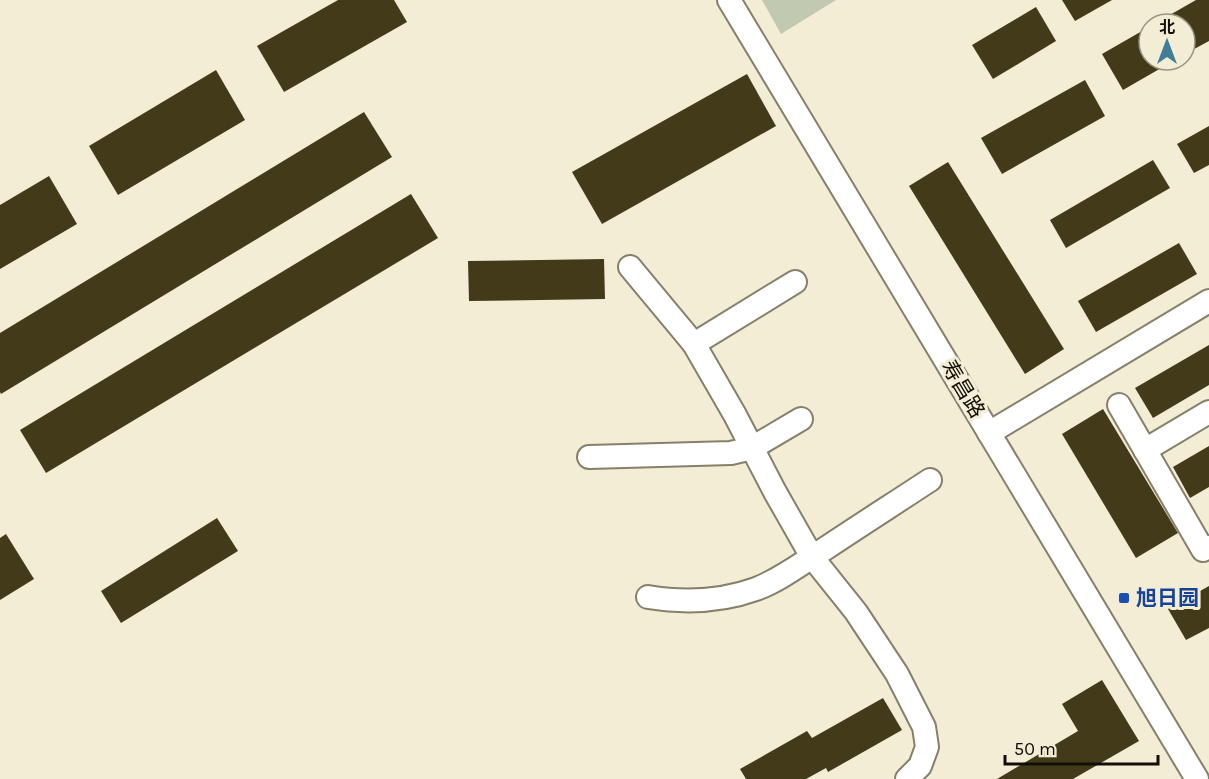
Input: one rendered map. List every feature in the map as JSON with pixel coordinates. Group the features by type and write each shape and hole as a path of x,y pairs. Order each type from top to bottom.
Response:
{"street":[{"name":"寿昌路","path":"729,0 995,430 1204,775"},
{"name":"寿昌路","path":"744,0 995,430"},
{"path":"630,267 694,344 812,557 856,612 897,674 924,727 927,747 920,766 907,779"},
{"path":"694,344 795,282"},
{"path":"995,430 1209,301"},
{"path":"1119,405 1203,550 1209,547"},
{"path":"1145,450 1209,412"},
{"path":"589,457 731,453 752,448 801,419"},
{"path":"648,597 674,601 704,601 757,588 788,573 930,480"}],"green space":[{"path":"762,0 836,0 781,34"}],"building":[{"path":"338,0 394,0 407,22 284,92 257,46"},
{"path":"1062,0 1112,0 1075,21"},
{"path":"1196,0 1209,0 1209,41 1197,48 1197,12 1175,12"},
{"path":"1036,7 1056,41 993,79 972,45"},
{"path":"1137,34 1137,72 1154,72 1123,90 1102,54"},
{"path":"216,70 245,120 118,195 89,146"},
{"path":"747,74 776,126 602,224 572,172"},
{"path":"1085,80 1105,116 1002,174 981,138"},
{"path":"364,112 392,157 1,394 0,333"},
{"path":"1209,126 1209,165 1194,173 1177,144"},
{"path":"1153,160 1170,188 1066,248 1050,220"},
{"path":"948,162 1064,349 1025,374 909,186"},
{"path":"49,176 77,224 0,269 0,205"},
{"path":"411,194 438,238 46,473 20,430"},
{"path":"1179,243 1197,274 1096,332 1078,301"},
{"path":"604,259 605,299 469,301 468,261"},
{"path":"1209,345 1209,385 1153,418 1135,388"},
{"path":"1103,409 1178,533 1136,558 1062,434"},
{"path":"1209,446 1209,487 1190,498 1173,467"},
{"path":"217,518 238,551 121,623 101,591"},
{"path":"6,534 34,579 0,600 0,538"},
{"path":"1209,586 1209,628 1186,640 1168,609"},
{"path":"1102,680 1139,741 1073,779 997,779 1078,731 1062,704"},
{"path":"883,698 902,730 828,772 826,768 806,779 746,779 740,769 807,731 812,738"}],"place":[{"name":"旭日园","path":"1124,598"}]}
